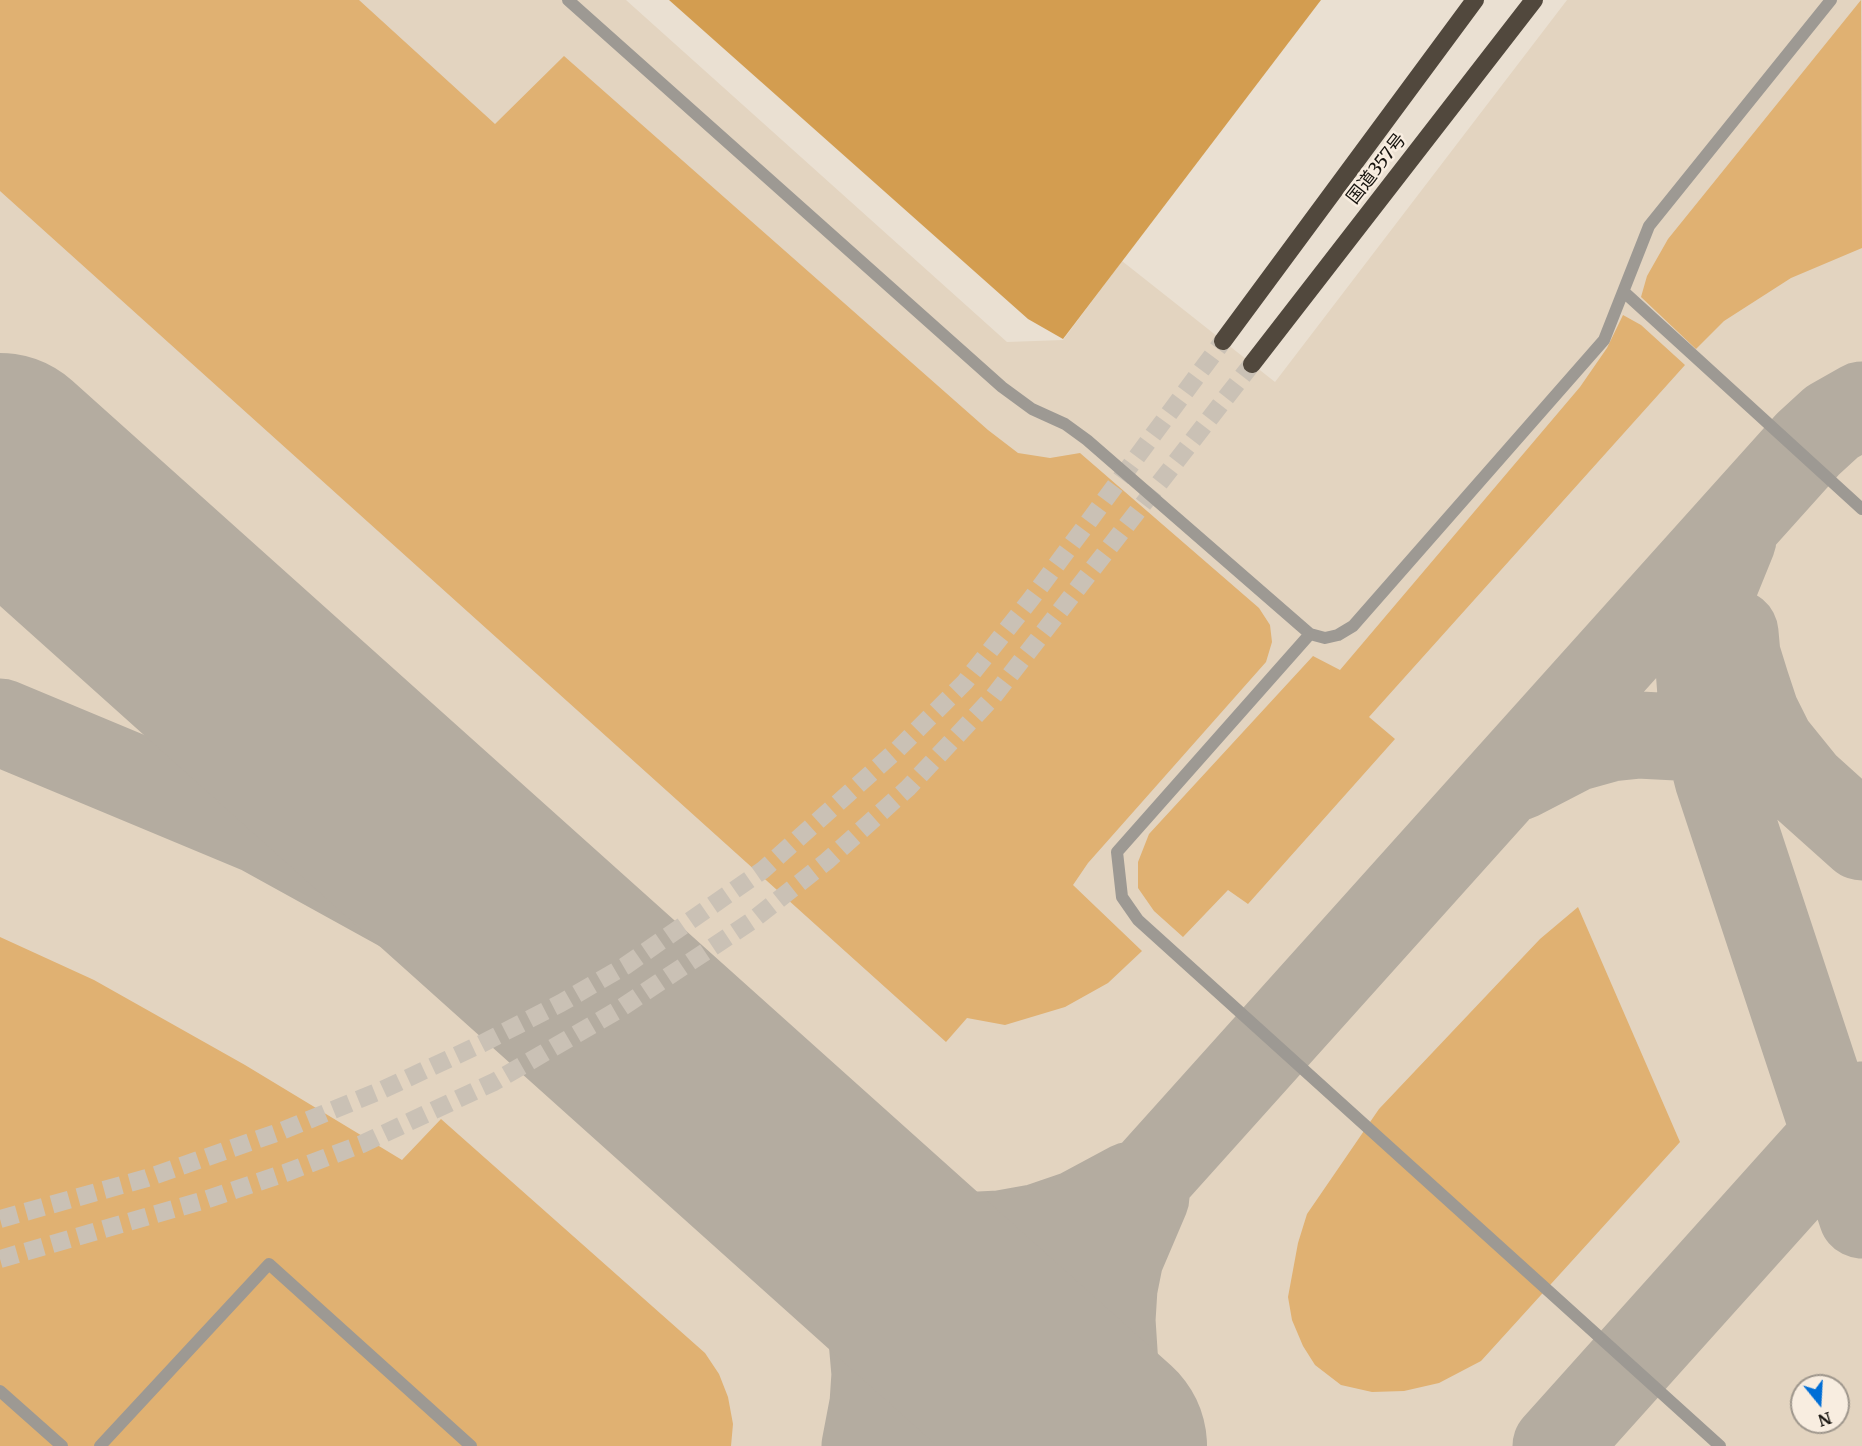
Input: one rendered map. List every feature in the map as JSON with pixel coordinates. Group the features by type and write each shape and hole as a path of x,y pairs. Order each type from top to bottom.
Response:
{"highway":[{"name":"国道357号","path":"1223,341 1475,0"},
{"name":"国道357号","path":"1252,364 1534,0"}],"lane":[{"path":"568,0 1002,387 1032,409 1065,424 1087,440 1310,634 1325,638 1338,635 1353,626 1604,340 1649,226 1831,0"},
{"path":"1624,292 1862,509"},
{"path":"1310,634 1117,852 1122,897 1138,920 1720,1446"},
{"path":"100,1446 269,1264 471,1446"},
{"path":"0,1391 62,1446"}],"shaded area":[{"path":"0,0 626,0 1007,342 1063,340 1122,261 1275,382 1567,0 1862,0 1862,1446 0,1446"},
{"path":"0,0 359,0 495,124 564,56 988,430 1018,453 1050,458 1080,453 1259,608 1270,625 1272,642 1266,662 1088,863 1073,885 1142,951 1108,983 1065,1007 1005,1025 967,1018 946,1042 0,191"},
{"path":"669,0 1321,0 1063,339 1028,319"},
{"path":"1861,0 1862,248 1791,278 1724,321 1696,349 1641,297 1647,276 1668,239"},
{"path":"1623,315 1641,325 1685,365 1369,717 1395,739 1248,904 1228,890 1183,937 1154,911 1138,888 1138,862 1149,834 1313,656 1340,670 1580,387 1607,348"},
{"path":"1578,907 1680,1142 1481,1361 1439,1383 1404,1391 1372,1392 1341,1385 1315,1365 1303,1346 1292,1320 1288,1297 1298,1243 1307,1214 1379,1109 1540,939"},
{"path":"0,937 94,980 245,1065 402,1160 441,1119 705,1353 719,1374 728,1397 733,1424 731,1446 0,1446"}],"taxiway":[{"path":"908,1446 1808,444 1832,422 1862,405"},
{"path":"1733,539 1707,603 1699,668 1703,721 1718,779 1862,1215"},
{"path":"1735,633 1737,655 1746,684 1756,714 1771,744 1805,786 1862,837"},
{"path":"0,722 259,830 480,952 780,1161 810,1187 827,1209 854,1261 863,1288 870,1317 875,1374 873,1404 865,1446"},
{"path":"1518,777 1574,748 1610,738 1639,735 1697,738 1726,745 1761,759"},
{"path":"1556,1446 1862,1105"},
{"path":"810,1187 845,1206 882,1221 920,1231 960,1236 1000,1234 1039,1227 1077,1214 1131,1185"},
{"path":"1132,1446 1121,1411 1116,1382 1112,1320 1114,1288 1120,1258 1146,1197"}],"runway":[{"path":"0,461 1099,1446"}],"tunnel":[{"path":"0,1219 147,1178 279,1132 382,1090 481,1044 561,1003 625,966 763,870 897,750 965,682 1031,599 1223,341"},
{"path":"0,1259 205,1200 362,1144 494,1082 618,1010 753,920 827,861 908,788 993,697 1252,364"}]}
